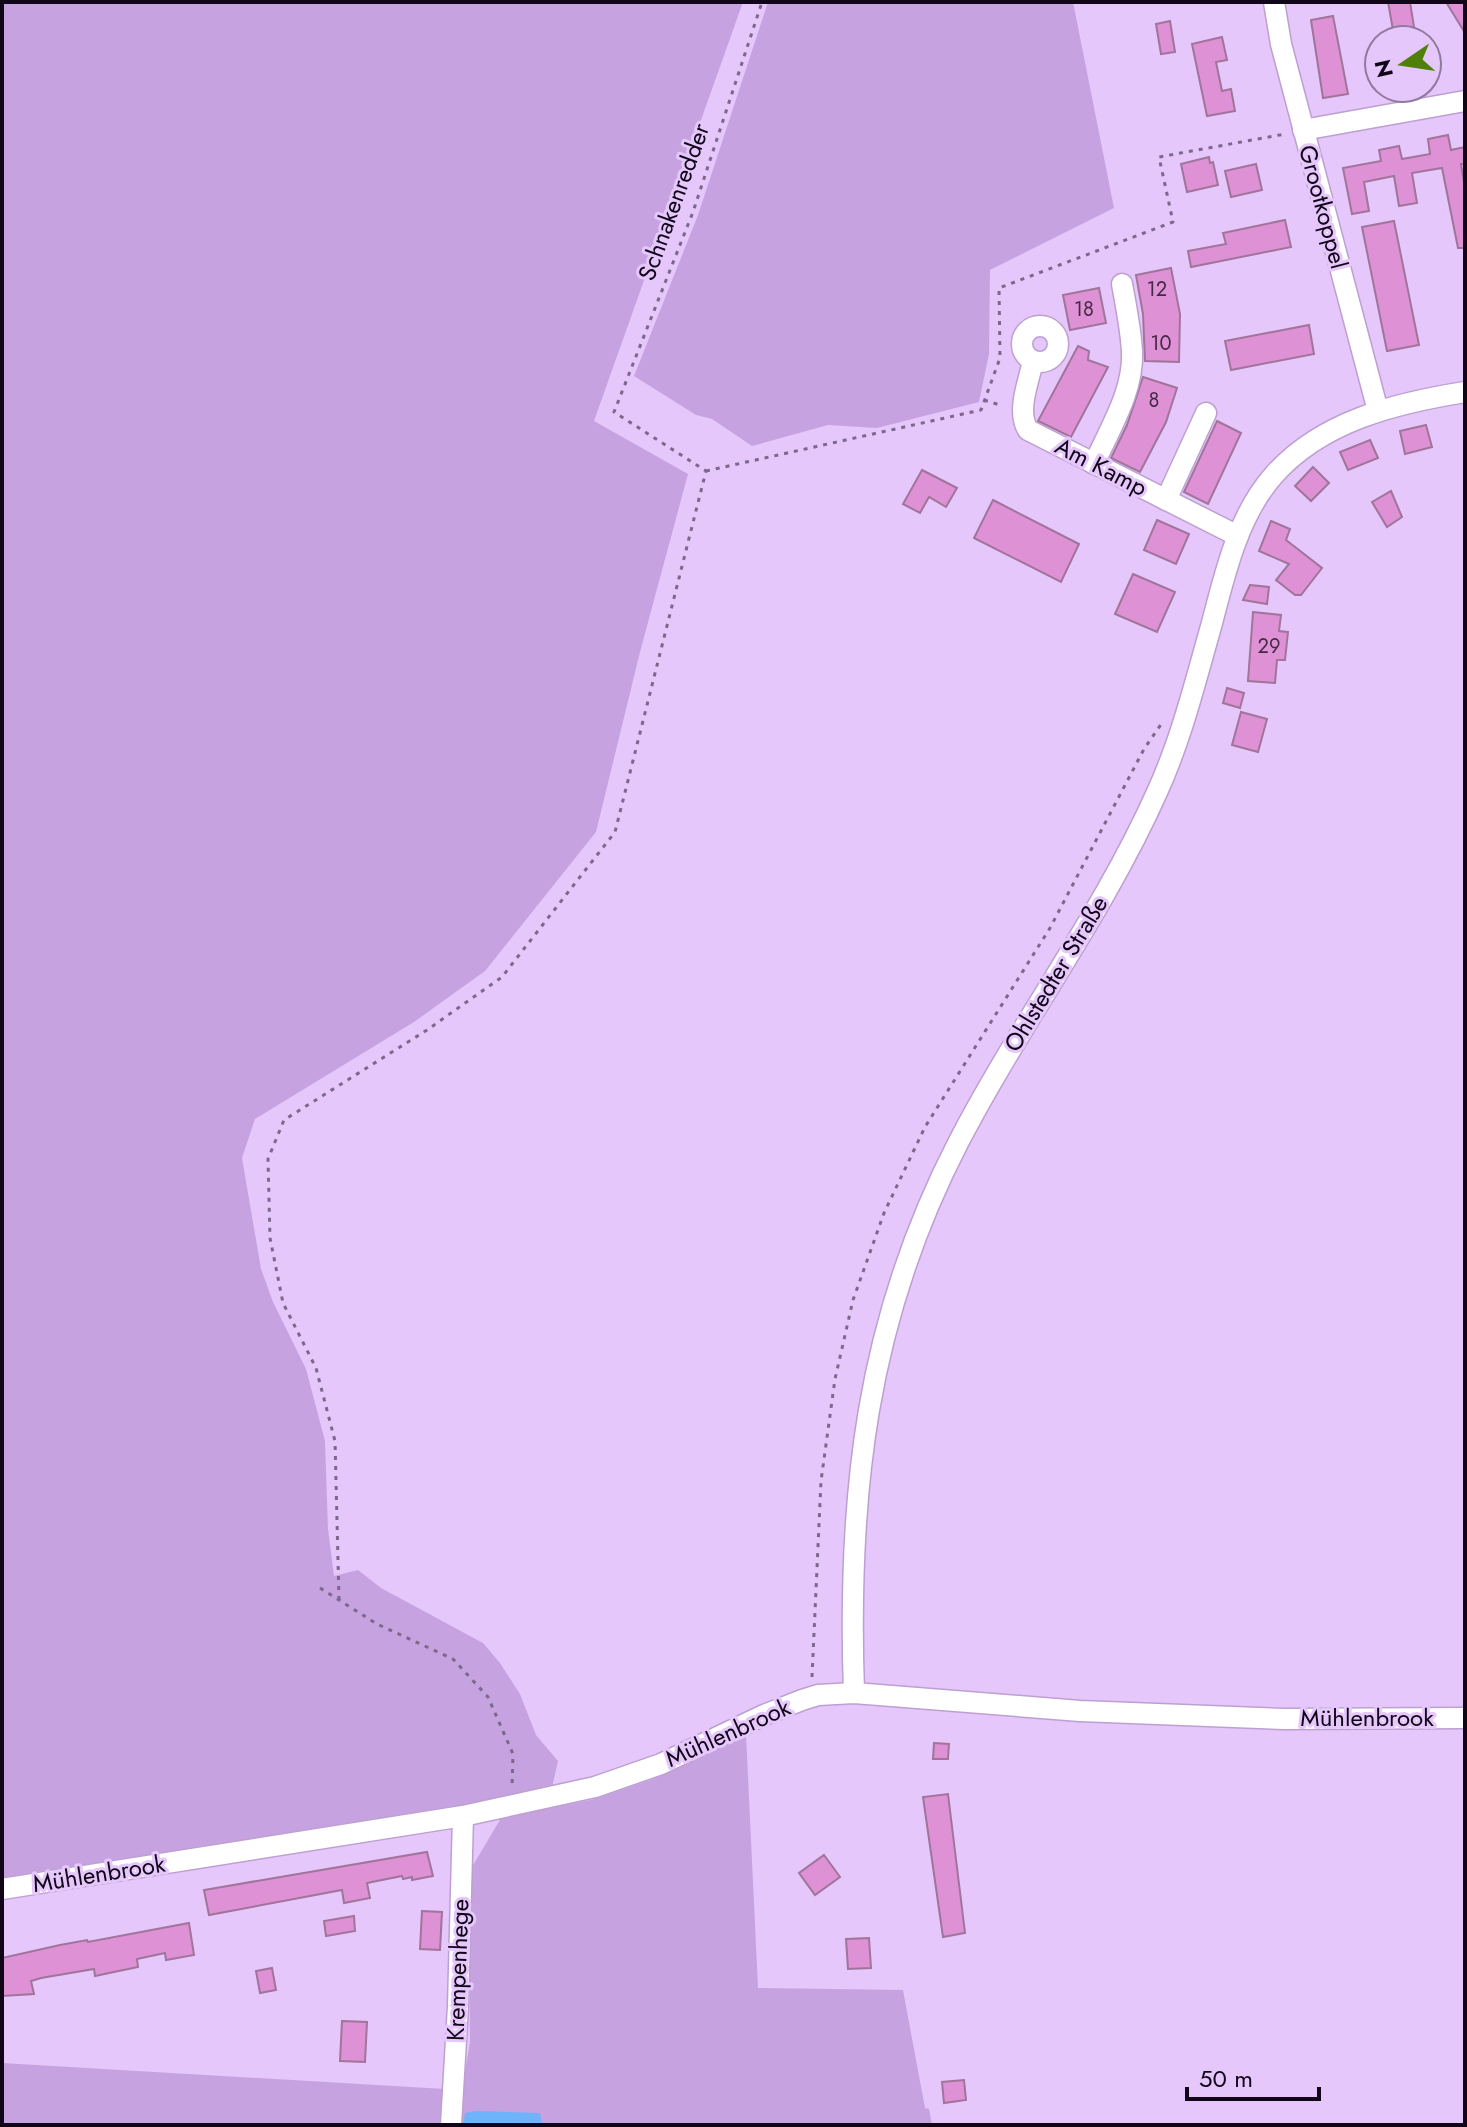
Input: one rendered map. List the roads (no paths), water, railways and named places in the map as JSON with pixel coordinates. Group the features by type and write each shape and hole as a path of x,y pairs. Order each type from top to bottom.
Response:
{"street":[{"name":"Grootkoppel","path":"1274,2 1281,44 1378,411"},
{"path":"1303,130 1465,101"},
{"path":"1094,464 1126,392 1130,374 1132,354 1122,284"},
{"name":"Am Kamp","path":"1033,361 1023,409 1028,430 1238,536"},
{"name":"Ohlstedter Straße","path":"854,1693 853,1541 862,1448 879,1350 902,1274 957,1144 1092,915 1159,789 1183,724 1238,536 1255,500 1286,461 1339,426 1378,411 1465,392"},
{"path":"1166,500 1206,413"},
{"name":"Mühlenbrook","path":"2,1889 463,1816 595,1787 661,1764 764,1715 818,1695 854,1693 1080,1711 1284,1719 1465,1718"},
{"name":"Krempenhege","path":"451,2125 463,1816"}],"water":[{"path":"465,2113 540,2113 542,2125 463,2125"}]}
